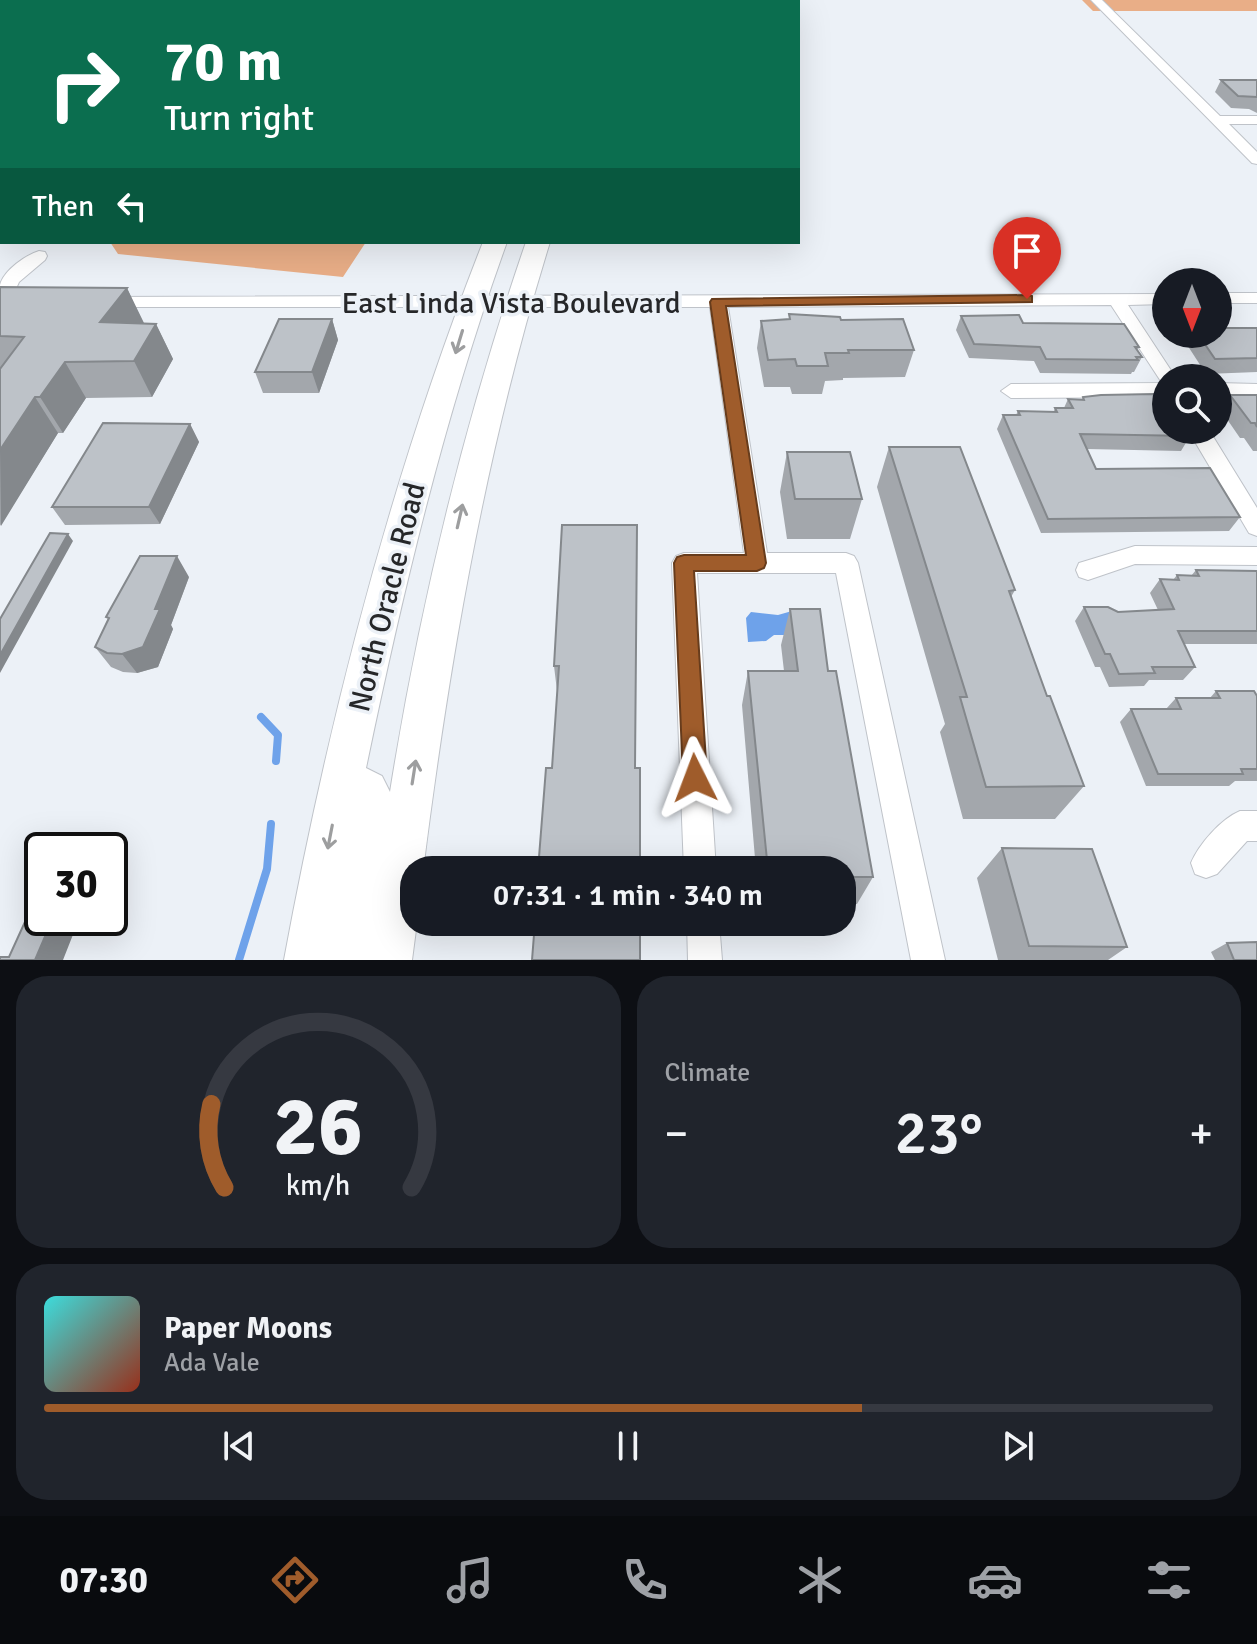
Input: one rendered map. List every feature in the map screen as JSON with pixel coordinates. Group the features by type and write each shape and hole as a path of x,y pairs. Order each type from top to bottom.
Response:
{"highway":[{"name":"North Oracle Road","path":"308,960 342,778 408,507 472,302 494,244"},
{"name":"North Oracle Road","path":"388,960 406,827 458,520 517,302 537,244"},
{"path":"342,778 367,790 375,806 374,833 354,960"}],"street":[{"path":"1096,0 1257,160"},
{"path":"1216,120 1257,120"},
{"path":"8,300 5,288 16,273 39,256"},
{"path":"1232,298 1257,298"},
{"path":"1116,299 1157,364"},
{"name":"East Linda Vista Boulevard","path":"82,301 223,304 1152,299"},
{"path":"718,302 757,563"},
{"path":"1011,391 1152,390"},
{"path":"1232,390 1257,391"},
{"path":"1207,444 1257,527"},
{"path":"1088,570 1135,555 1257,556"},
{"path":"699,856 684,563 846,563 928,960"},
{"path":"1206,863 1240,826 1257,826"},
{"path":"704,936 705,960"}],"shaded area":[{"path":"1082,0 1257,0 1257,11 1093,11"},
{"path":"111,244 365,244 343,277 118,254"}],"water":[{"path":"792,611 796,635 774,635 766,641 748,642 746,618 751,612 778,615"}],"building":[{"path":"1221,80 1257,80 1257,97 1238,96"},
{"path":"0,287 127,288 100,322 156,324 134,361 65,362 40,397 35,397 0,450 0,369 24,337 0,336"},
{"path":"789,314 840,317 841,320 903,319 914,350 825,353 828,366 797,366 795,359 768,360 761,321 790,319"},
{"path":"1019,315 1023,323 1124,324 1142,357 1136,357 1138,360 1046,359 1040,347 974,344 961,316"},
{"path":"279,319 332,319 312,372 255,372"},
{"path":"1232,328 1257,328 1257,358 1215,359 1208,348 1232,348"},
{"path":"1152,394 1152,435 1080,434 1096,469 1210,468 1240,517 1048,519 1003,415 1020,415 1018,411 1057,412 1055,408 1073,408 1068,399 1084,400 1083,397"},
{"path":"1232,395 1257,395 1257,427"},
{"path":"103,423 190,424 149,507 52,507"},
{"path":"889,447 960,447 1015,590 1009,591 1047,696 1050,696 1084,786 986,787 960,697 967,697"},
{"path":"787,452 850,452 862,499 795,499"},
{"path":"562,525 637,525 635,768 640,768 640,856 539,856 546,768 552,768 559,666 554,666"},
{"path":"50,533 68,534 0,655 0,619"},
{"path":"140,556 177,556 155,609 160,609 143,647 122,654 107,653 95,647 109,618 106,617"},
{"path":"1196,570 1257,571 1257,631 1178,631 1195,667 1152,667 1155,673 1119,674 1110,654 1105,654 1084,607 1108,607 1118,612 1174,609 1160,579 1179,580 1177,575 1199,576"},
{"path":"790,609 820,609 828,671 836,671 873,877 856,877 856,856 767,856 748,671 798,671"},
{"path":"1216,691 1254,691 1257,696 1257,769 1241,769 1243,774 1158,774 1131,709 1181,709 1176,698 1220,698"},
{"path":"1002,848 1092,849 1127,947 1029,946"},
{"path":"24,924 24,936 45,936 35,960 0,960 0,957 9,957"},
{"path":"534,936 640,936 640,960 532,960"},
{"path":"1257,942 1257,960 1234,960 1227,943"}],"waterway":[{"path":"261,717 278,735 276,761"},
{"path":"239,960 267,869 271,824"}],"route":[{"path":"695,778 684,563 757,563 718,302 1027,299"}]}
